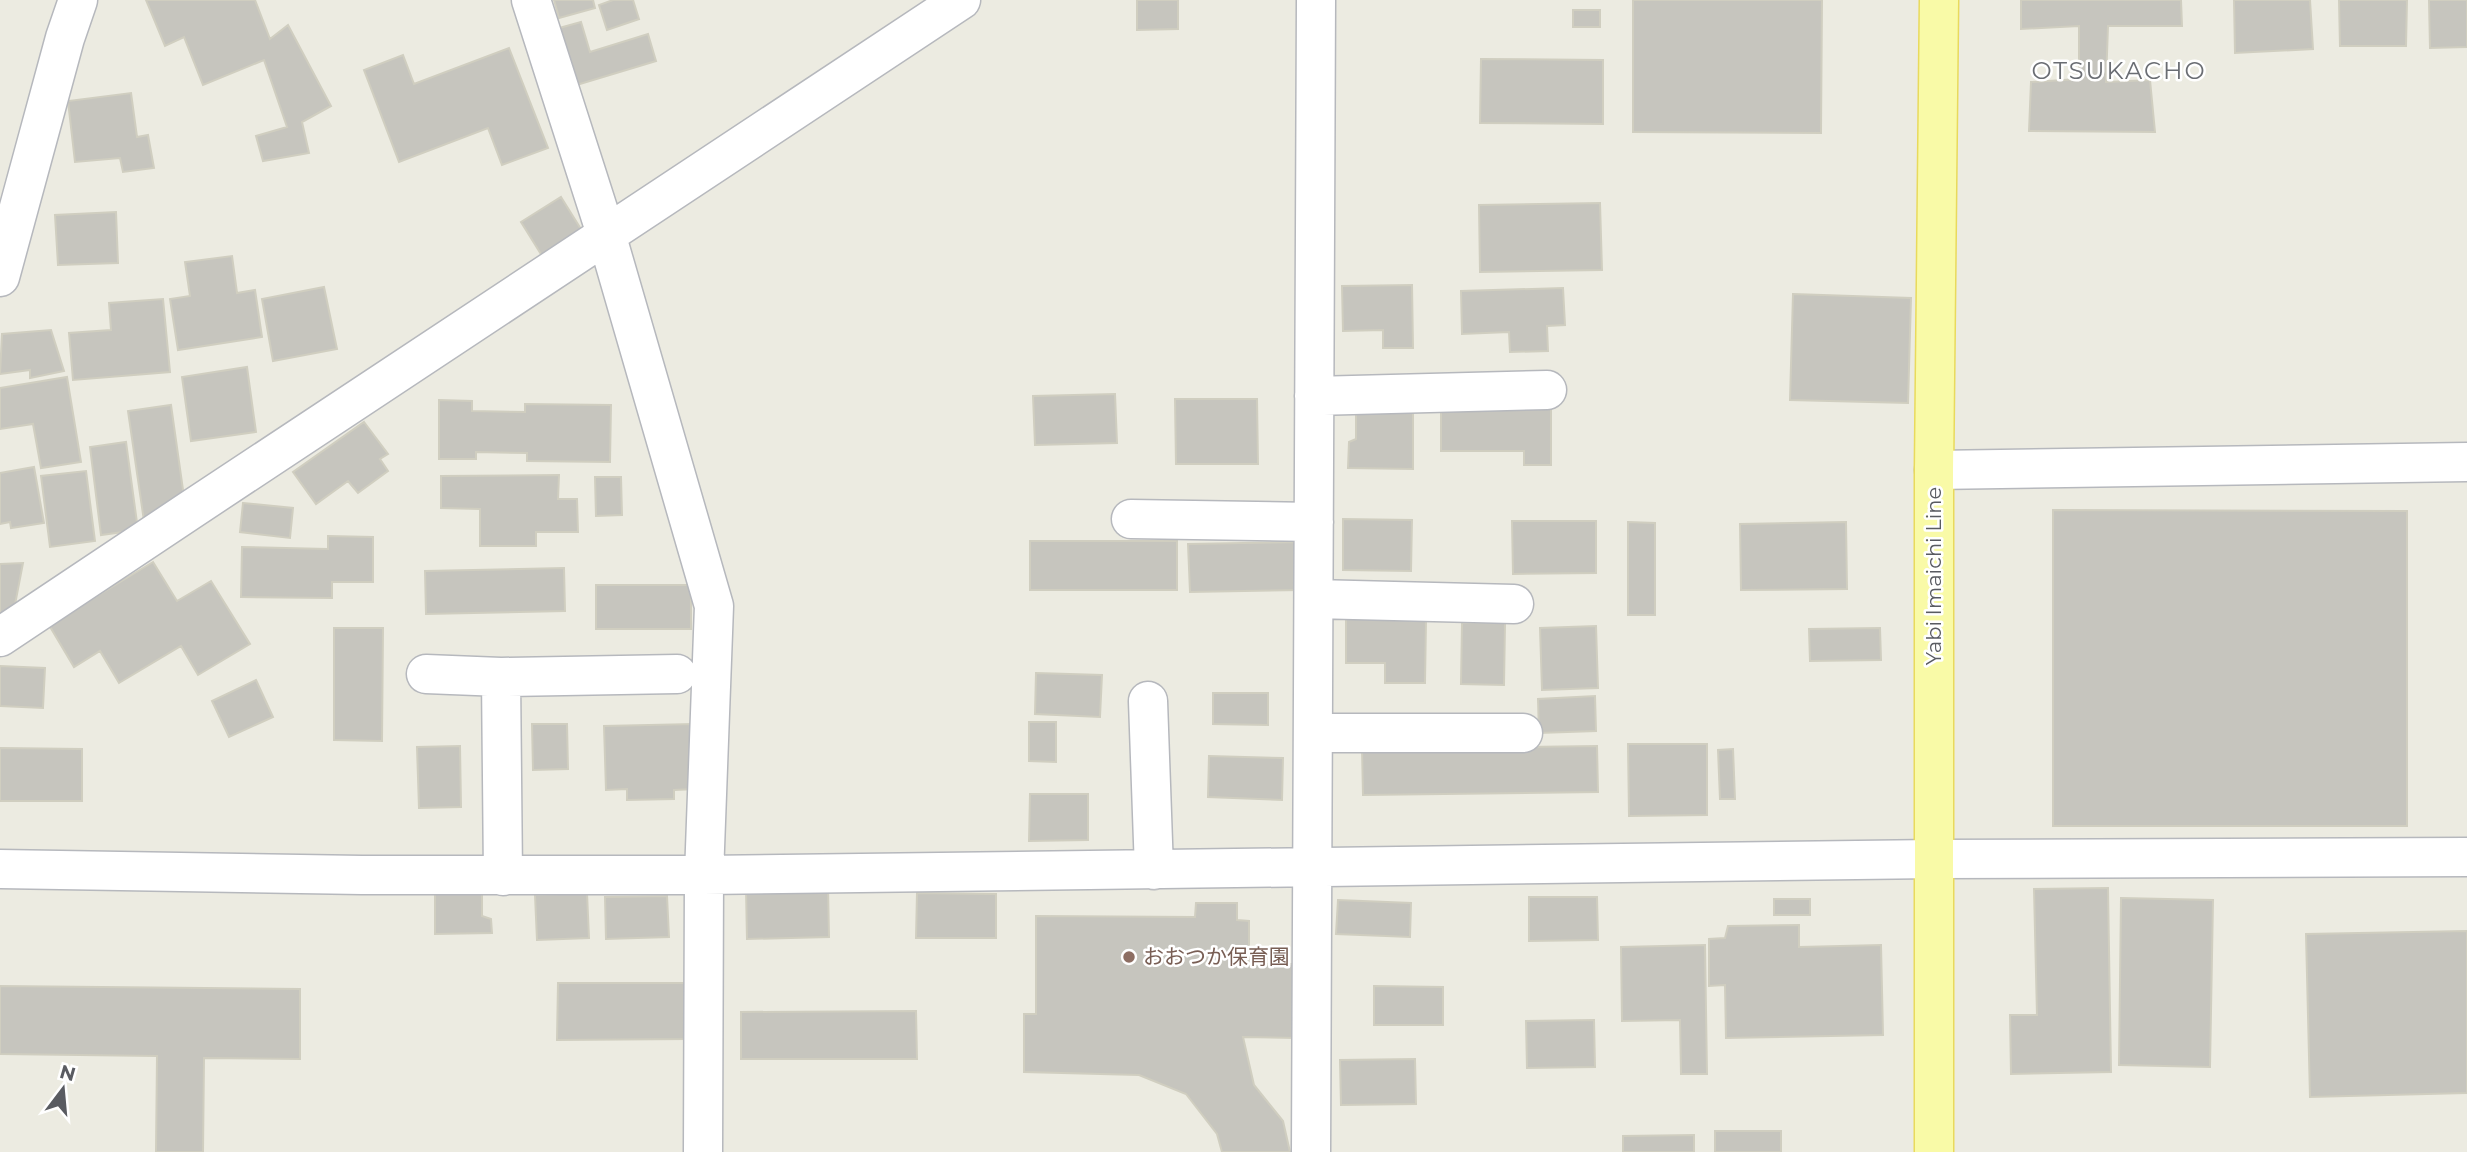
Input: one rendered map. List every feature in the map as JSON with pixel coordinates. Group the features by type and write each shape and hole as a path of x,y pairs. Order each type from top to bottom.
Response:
{"main road":[{"name":"Yabi Imaichi Line","path":"1934,1152 1934,470 1939,0"}],"street":[{"path":"0,277 65,38 78,0"},
{"path":"531,0 607,237 714,606 704,875 703,1152"},
{"path":"0,637 284,446 607,237 961,0"},
{"path":"1311,1152 1316,0"},
{"path":"1314,396 1547,390"},
{"path":"1934,470 2467,462"},
{"path":"1131,519 1314,522"},
{"path":"1314,599 1514,604"},
{"path":"426,674 501,677 677,674"},
{"path":"501,677 503,876"},
{"path":"1148,701 1154,870"},
{"path":"1314,733 1523,733"},
{"path":"0,869 503,876 1935,859 2467,858"}],"building":[{"path":"146,0 255,0 270,39 288,25 331,106 302,122 309,153 263,161 256,136 287,127 264,60 203,85 184,37 165,46"},
{"path":"554,0 593,0 595,8 559,18"},
{"path":"613,0 633,0 639,19 607,30 599,5"},
{"path":"1137,0 1178,0 1178,29 1137,30"},
{"path":"1633,0 1822,0 1821,133 1633,132"},
{"path":"2021,0 2181,0 2182,26 2108,26 2106,82 2150,80 2155,132 2029,131 2031,82 2079,79 2079,26 2021,29"},
{"path":"2234,0 2310,0 2313,49 2235,53"},
{"path":"2339,0 2407,0 2406,46 2340,46"},
{"path":"2429,0 2467,0 2467,47 2430,48"},
{"path":"1573,10 1600,10 1600,27 1573,27"},
{"path":"581,22 590,52 648,34 656,61 570,87 552,30"},
{"path":"509,48 548,148 502,165 488,128 399,162 364,70 403,55 414,84"},
{"path":"1481,59 1603,60 1603,124 1480,123"},
{"path":"131,93 137,137 148,135 154,168 123,172 120,158 75,162 68,101"},
{"path":"561,197 584,234 544,259 521,222"},
{"path":"1600,203 1602,270 1480,272 1479,205"},
{"path":"116,212 118,263 58,265 55,215"},
{"path":"232,256 237,293 255,290 262,337 178,350 170,299 190,296 185,262"},
{"path":"1412,285 1413,348 1383,348 1383,330 1343,331 1342,286"},
{"path":"324,287 337,349 273,361 262,299"},
{"path":"1563,288 1565,325 1547,326 1548,351 1510,352 1509,332 1462,334 1461,291"},
{"path":"1793,294 1911,298 1908,403 1790,400"},
{"path":"163,299 170,372 73,380 69,333 111,330 109,303"},
{"path":"51,330 64,371 30,378 30,370 0,374 2,334"},
{"path":"247,367 256,432 191,441 182,377"},
{"path":"67,377 81,462 41,468 33,424 0,429 0,388"},
{"path":"1115,394 1117,443 1035,445 1033,396"},
{"path":"1175,399 1257,399 1258,464 1176,464"},
{"path":"439,400 472,401 472,411 525,412 525,404 611,405 610,462 527,461 527,453 476,452 476,459 439,459"},
{"path":"1551,403 1551,465 1524,465 1524,451 1441,451 1441,404"},
{"path":"171,405 185,504 145,528 128,411"},
{"path":"1356,411 1413,411 1413,469 1348,468 1349,442 1356,439"},
{"path":"364,422 388,454 380,459 388,471 358,493 348,481 316,504 293,472"},
{"path":"126,442 138,530 101,535 90,447"},
{"path":"34,467 44,523 11,528 10,522 0,524 0,473"},
{"path":"86,471 95,541 50,547 41,476"},
{"path":"559,475 558,499 577,499 578,532 536,532 536,546 480,546 480,509 441,508 441,476"},
{"path":"595,477 621,477 622,515 596,516"},
{"path":"243,503 293,508 290,538 240,532"},
{"path":"2053,510 2407,511 2407,826 2053,826"},
{"path":"1343,519 1412,520 1411,571 1343,570"},
{"path":"1512,521 1596,521 1596,573 1513,574"},
{"path":"1628,522 1655,523 1655,615 1628,615"},
{"path":"1846,522 1847,589 1741,590 1740,524"},
{"path":"328,536 373,537 373,582 332,582 332,598 241,597 242,547 328,549"},
{"path":"1030,541 1177,541 1177,590 1030,590"},
{"path":"1300,542 1301,590 1190,592 1188,544"},
{"path":"153,562 177,601 211,581 250,644 198,675 181,646 119,683 100,651 74,667 49,625"},
{"path":"23,563 13,615 0,619 0,564"},
{"path":"564,568 565,611 426,614 425,571"},
{"path":"596,585 691,585 691,629 596,629"},
{"path":"1346,618 1426,620 1425,683 1385,683 1385,663 1346,663"},
{"path":"1462,623 1505,623 1504,685 1461,684"},
{"path":"1596,626 1598,688 1542,690 1540,628"},
{"path":"334,628 383,628 382,741 334,740"},
{"path":"1880,628 1881,660 1810,661 1809,629"},
{"path":"0,666 45,668 43,708 0,706"},
{"path":"1036,673 1102,675 1100,717 1035,714"},
{"path":"256,680 273,717 229,737 212,701"},
{"path":"1213,693 1268,693 1268,725 1213,724"},
{"path":"1595,696 1596,731 1539,733 1538,699"},
{"path":"1029,722 1056,722 1056,762 1029,761"},
{"path":"532,724 567,724 568,769 533,770"},
{"path":"694,724 696,789 674,790 674,799 627,800 627,789 606,790 604,726"},
{"path":"1628,744 1707,744 1707,815 1629,816"},
{"path":"460,746 461,807 419,808 417,747"},
{"path":"1597,746 1598,792 1363,795 1362,749"},
{"path":"0,748 82,749 82,801 0,801"},
{"path":"1733,749 1735,799 1720,799 1718,750"},
{"path":"1209,756 1283,758 1282,800 1208,797"},
{"path":"1030,794 1088,794 1088,840 1029,841"},
{"path":"828,887 829,937 747,939 746,889"},
{"path":"2108,888 2111,1072 2011,1074 2010,1015 2037,1015 2034,889"},
{"path":"587,893 589,938 537,940 535,895"},
{"path":"917,893 996,894 996,938 916,938"},
{"path":"435,894 482,894 482,916 491,919 492,933 435,934"},
{"path":"667,896 669,937 606,939 605,897"},
{"path":"1529,897 1597,897 1598,940 1529,941"},
{"path":"2121,898 2213,900 2210,1067 2119,1065"},
{"path":"1774,899 1810,899 1810,915 1774,915"},
{"path":"1338,900 1411,903 1410,937 1336,934"},
{"path":"1196,903 1237,903 1237,920 1249,921 1249,964 1295,964 1295,1038 1243,1037 1254,1085 1283,1121 1290,1152 1222,1152 1217,1134 1186,1094 1139,1075 1024,1072 1024,1014 1036,1014 1036,916 1195,917"},
{"path":"1799,925 1799,947 1881,945 1883,1035 1726,1038 1725,985 1709,986 1709,939 1725,938 1728,926"},
{"path":"2467,931 2467,1093 2310,1097 2306,934"},
{"path":"1705,945 1707,1074 1681,1074 1680,1020 1622,1021 1621,947"},
{"path":"558,983 687,983 688,1039 557,1040"},
{"path":"0,986 300,989 300,1059 204,1058 203,1152 156,1152 157,1056 0,1054"},
{"path":"1374,986 1443,987 1443,1025 1374,1025"},
{"path":"916,1011 917,1059 741,1059 741,1012"},
{"path":"1594,1020 1595,1067 1527,1068 1526,1021"},
{"path":"1415,1059 1416,1104 1341,1105 1340,1060"},
{"path":"1715,1131 1781,1131 1781,1152 1715,1152"},
{"path":"1694,1135 1694,1152 1623,1152 1623,1136"}],"place":[{"name":"おおつか保育園","path":"1129,957"}],"district":[{"name":"OTSUKACHO","path":"2119,71"}]}
